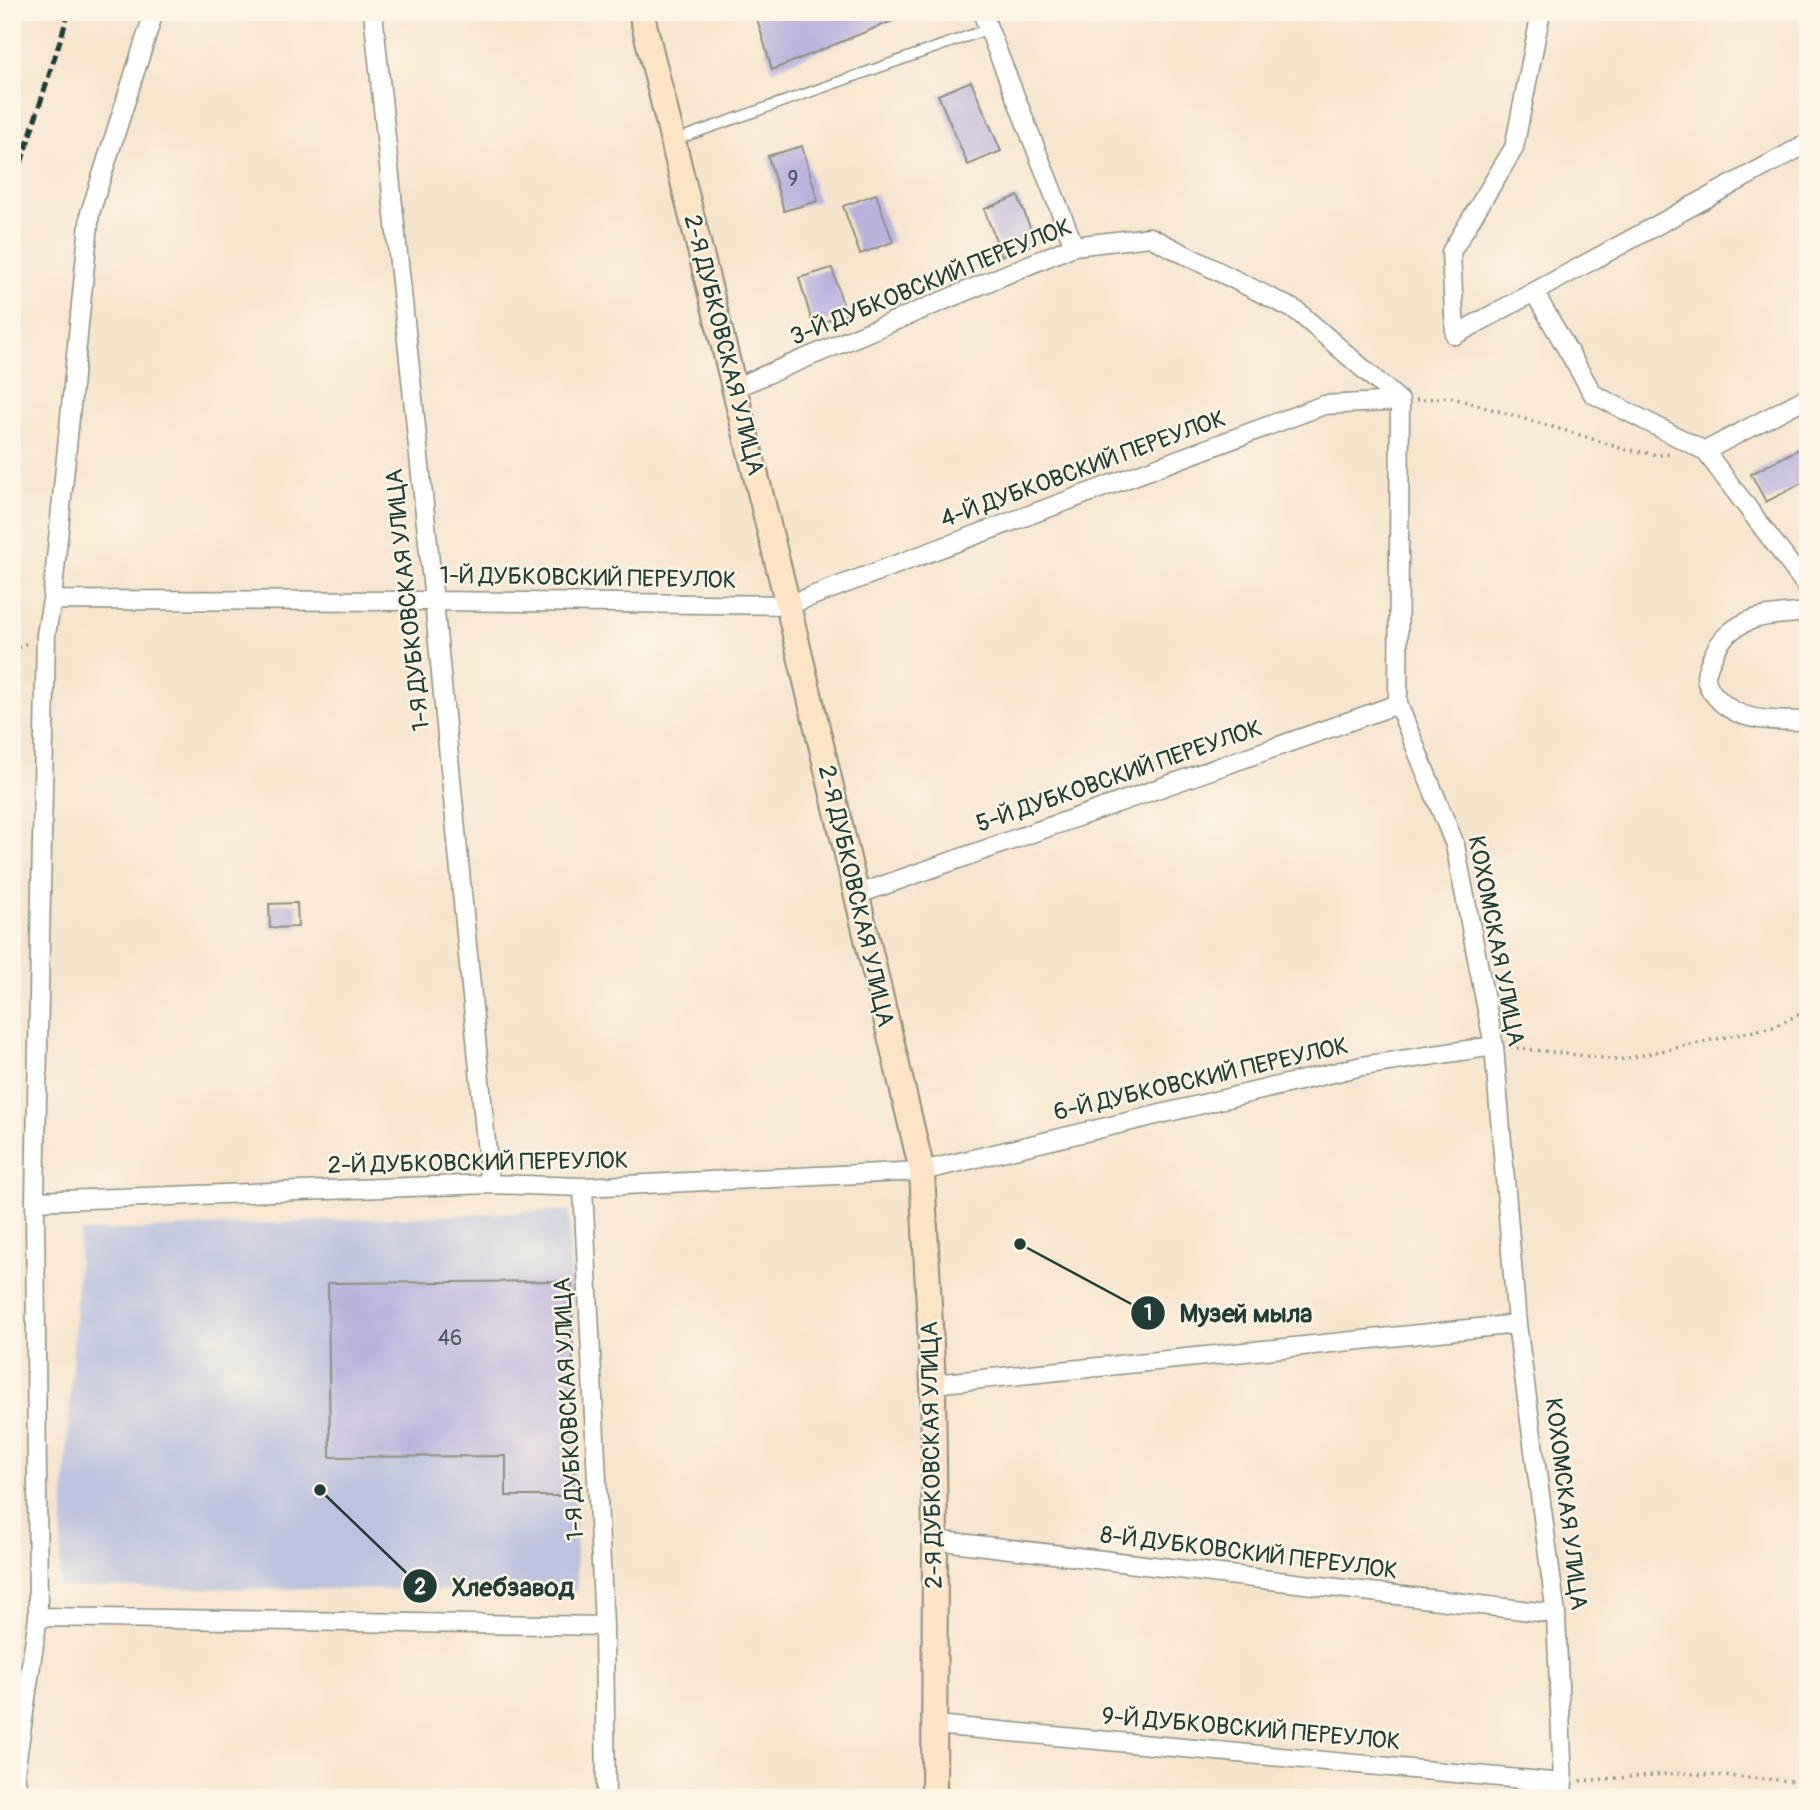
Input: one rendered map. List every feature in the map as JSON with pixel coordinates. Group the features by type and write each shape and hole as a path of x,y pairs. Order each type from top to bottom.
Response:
{"main road":[{"name":"2-Я ДУБКОВСКАЯ УЛИЦА","path":"641,12 788,605 922,1171 933,1384 934,1798"}],"street":[{"path":"19,1798 15,1773 38,1617 35,1201 46,634 52,600 90,213 154,12"},
{"name":"1-Я ДУБКОВСКАЯ УЛИЦА","path":"373,12 434,601 490,1184"},
{"path":"1541,12 1514,148 1451,252 1455,335 1808,142"},
{"path":"985,21 1074,246"},
{"name":"3-Й ДУБКОВСКИЙ ПЕРЕУЛОК","path":"734,388 1074,246 1150,237 1297,311 1400,401"},
{"path":"1534,292 1593,394 1705,451 1808,588"},
{"path":"1705,451 1808,397"},
{"name":"4-Й ДУБКОВСКИЙ ПЕРЕУЛОК","path":"788,605 1324,405 1400,401"},
{"name":"КОХОМСКАЯ УЛИЦА","path":"1400,401 1398,704 1455,845 1494,1045 1517,1324 1556,1614 1562,1790"},
{"name":"1-Й ДУБКОВСКИЙ ПЕРЕУЛОК","path":"52,600 788,605"},
{"path":"1808,612 1754,619 1731,630 1717,647 1707,669 1706,679 1711,691 1724,706 1741,715 1756,719 1808,721"},
{"name":"5-Й ДУБКОВСКИЙ ПЕРЕУЛОК","path":"856,895 1398,704"},
{"name":"6-Й ДУБКОВСКИЙ ПЕРЕУЛОК","path":"922,1171 1362,1066 1494,1045"},
{"name":"2-Й ДУБКОВСКИЙ ПЕРЕУЛОК","path":"35,1201 490,1184 583,1187 922,1171"},
{"name":"1-Я ДУБКОВСКАЯ УЛИЦА","path":"583,1187 604,1626 606,1798"},
{"path":"933,1384 1517,1324"},
{"name":"8-Й ДУБКОВСКИЙ ПЕРЕУЛОК","path":"935,1540 1556,1614"},
{"path":"38,1617 604,1626"},
{"name":"9-Й ДУБКОВСКИЙ ПЕРЕУЛОК","path":"934,1725 1562,1790"}],"lane":[{"path":"673,141 985,21"}],"path":[{"path":"1400,401 1450,397 1623,449 1659,455 1671,454"},
{"path":"1494,1045 1619,1060 1773,1027 1808,1010"},
{"path":"1562,1790 1680,1773 1808,1782"}],"shaded area":[{"path":"569,1210 577,1591 59,1587 80,1232"}],"building":[{"path":"755,12 912,12 912,13 772,70"},
{"path":"971,81 1001,151 968,165 938,95"},
{"path":"802,146 818,201 784,211 768,156"},
{"path":"876,194 893,242 860,254 843,206"},
{"path":"1018,196 1036,243 1002,256 984,209"},
{"path":"832,268 846,315 813,325 799,278"},
{"path":"1808,444 1808,480 1766,502 1751,474"},
{"path":"297,903 298,927 270,928 269,904"},
{"path":"572,1281 574,1496 506,1496 506,1456 330,1457 328,1283"}],"railway":[{"path":"12,192 69,12"}],"place":[{"name":"Музей мыла","path":"1020,1244"},
{"name":"Хлебзавод","path":"320,1490"}]}
